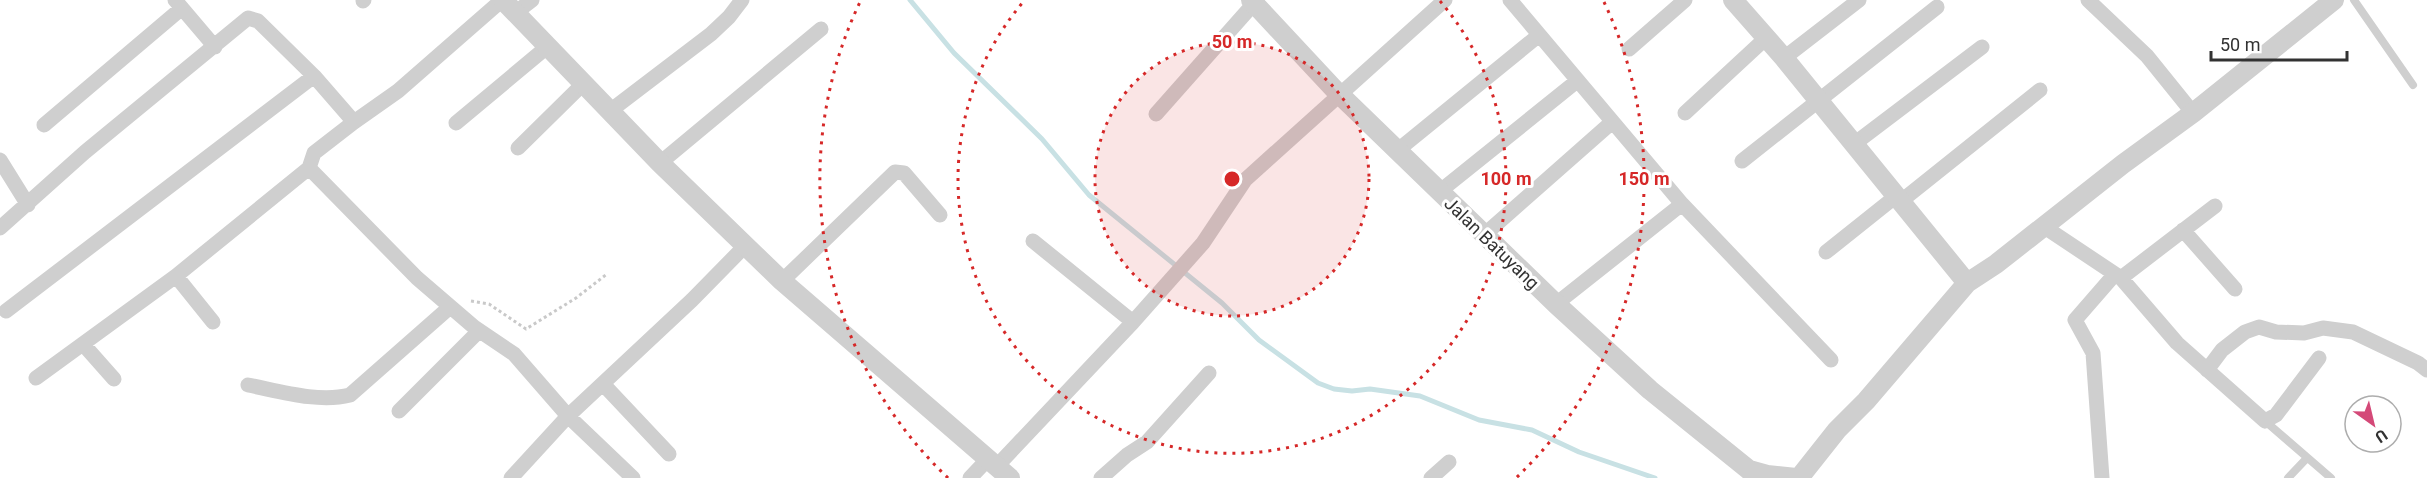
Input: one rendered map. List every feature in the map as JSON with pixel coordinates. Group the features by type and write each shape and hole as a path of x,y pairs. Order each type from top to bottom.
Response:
{"street":[{"path":"36,378 176,276 309,168 314,153 398,91 507,4 532,0"},
{"path":"610,111 711,34 729,17 742,0"},
{"path":"970,478 998,468 1133,322 1215,226 1233,195 1245,180 1445,0"},
{"path":"1510,0 1611,123 1682,204 1831,360"},
{"path":"1629,49 1685,0"},
{"path":"1733,0 1784,58 1967,283"},
{"path":"1784,58 1859,0"},
{"path":"2089,0 2147,56 2193,113"},
{"path":"1797,478 1967,283 2122,164 2193,113 2334,0"},
{"path":"1156,114 1254,1"},
{"name":"Jalan Batuyang","path":"1254,1 1340,95 1556,304 1650,390 1754,474 1797,478"},
{"path":"44,125 179,4 214,47"},
{"path":"507,4 660,163 782,281 998,468"},
{"path":"1742,160 1819,102 1937,7"},
{"path":"0,228 85,153 251,17 258,21 314,76 354,122"},
{"path":"660,163 821,29"},
{"path":"1398,150 1538,36"},
{"path":"1685,113 1766,38"},
{"path":"456,123 548,47"},
{"path":"1854,144 1982,47"},
{"path":"6,311 314,76"},
{"path":"1439,192 1577,81"},
{"path":"518,148 584,83"},
{"path":"1826,252 1898,200 2040,90"},
{"path":"1484,235 1611,123"},
{"path":"0,160 28,205"},
{"path":"309,168 417,278 479,331 514,354 568,416 633,478"},
{"path":"782,281 895,172 904,173 940,215"},
{"path":"1556,304 1682,204"},
{"path":"2102,478 2093,353 2075,320 2118,276 2216,206"},
{"path":"2043,226 2118,276 2177,343 2265,421 2276,415 2319,358"},
{"path":"2183,230 2235,289"},
{"path":"1033,240 1133,322"},
{"path":"511,478 568,416 692,300 746,245"},
{"path":"176,276 213,322"},
{"path":"248,386 308,395 341,397 350,395 450,306"},
{"path":"2207,370 2222,350 2245,332 2259,327 2276,332 2304,333 2323,328 2353,332 2418,363 2427,370"},
{"path":"399,411 479,331"},
{"path":"83,344 114,379"},
{"path":"1101,478 1127,455 1147,442 1209,373"},
{"path":"603,384 669,454"},
{"path":"1431,478 1449,462"}],"lane":[{"path":"2354,0 2413,85"},
{"path":"2265,421 2331,478"},
{"path":"2288,478 2307,458"}],"path":[{"path":"468,300 489,304 526,329 576,298 607,274"}],"waterway":[{"path":"910,0 954,53 1042,139 1089,195 1222,303 1259,340 1318,383 1334,389 1352,391 1370,389 1420,396 1479,420 1532,430 1579,452 1655,478"}]}
